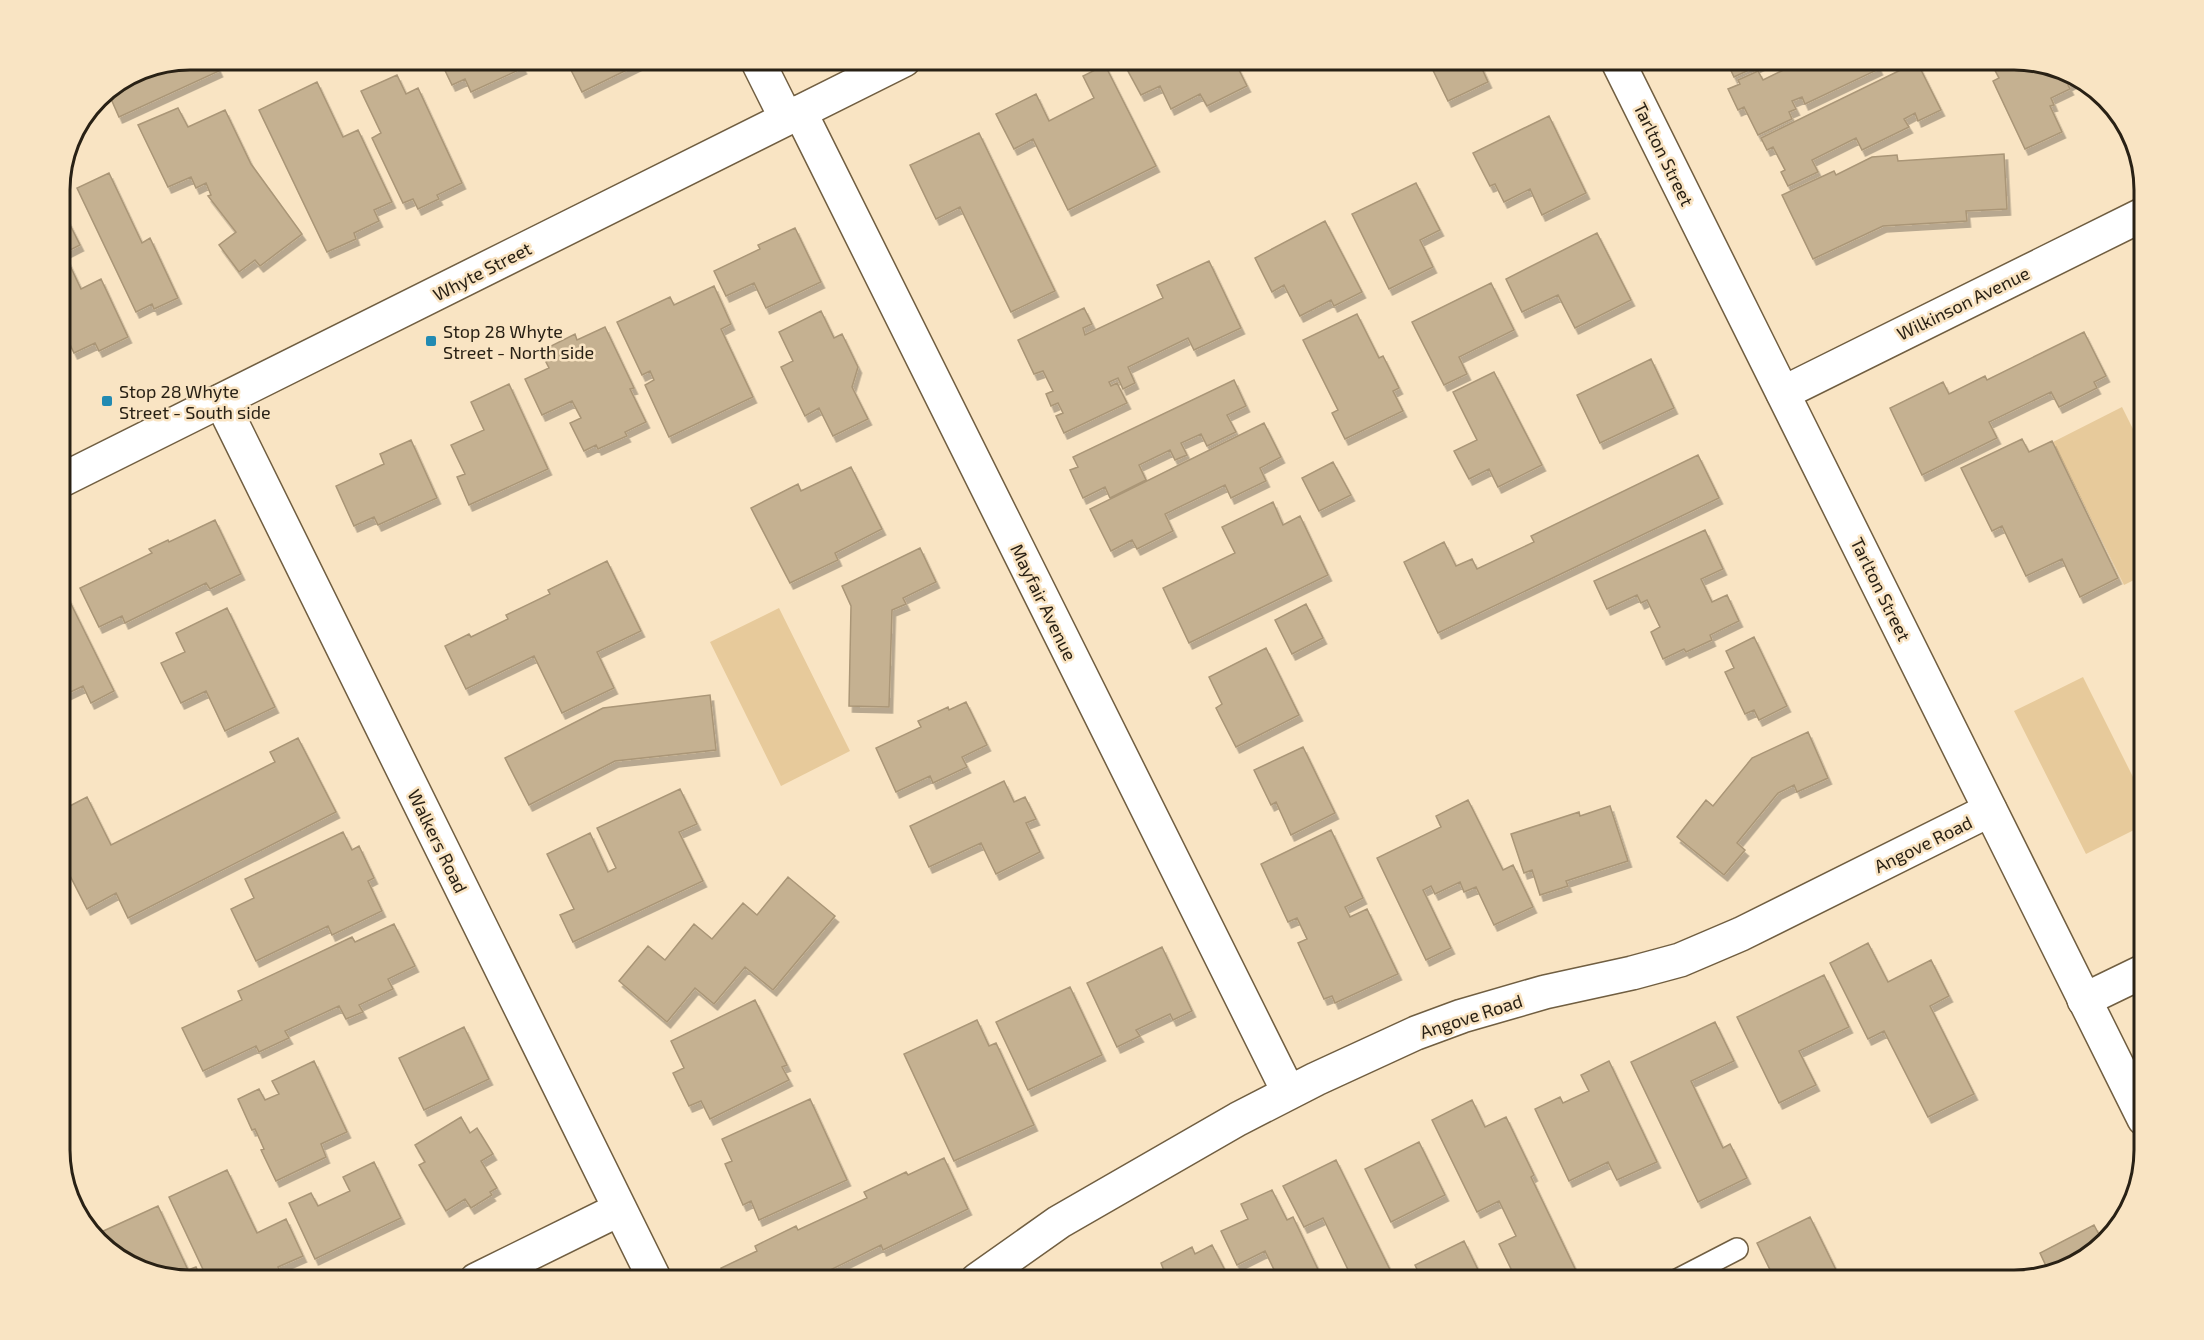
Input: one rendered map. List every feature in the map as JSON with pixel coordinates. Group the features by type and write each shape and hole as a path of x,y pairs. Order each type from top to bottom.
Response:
{"street":[{"name":"Mayfair Avenue","path":"764,70 793,115 1289,1093"},
{"name":"Whyte Street","path":"71,476 884,70"},
{"name":"Tarlton Street","path":"1622,70 2134,1099"},
{"name":"Wilkinson Avenue","path":"1783,393 2133,219"},
{"name":"Walkers Road","path":"221,401 650,1270"},
{"name":"Angove Road","path":"991,1270 1059,1222 1238,1119 1416,1033 1462,1016 1545,992 1680,960 1741,934 1990,810"},
{"path":"2084,1000 2134,976"},
{"path":"496,1270 620,1209"}],"lane":[{"path":"1697,1270 1737,1250"}],"shaded area":[{"path":"2122,407 2133,430 2133,580 2124,585 2053,442"},
{"path":"779,608 850,751 781,786 710,642"},
{"path":"2083,677 2134,778 2134,830 2086,854 2014,711"}],"building":[{"path":"219,70 219,71 119,117 111,100 137,83 175,72"},
{"path":"445,70 519,70 471,92 465,79 452,85"},
{"path":"571,70 627,70 582,92"},
{"path":"1095,70 1108,70 1156,166 1068,210 1033,139 1014,149 996,114 1036,94 1049,121 1094,98 1083,76"},
{"path":"1127,70 1239,70 1247,86 1207,106 1200,94 1171,109 1160,86 1141,95"},
{"path":"1433,70 1483,70 1488,82 1448,101"},
{"path":"1731,70 1749,70 1734,77"},
{"path":"1784,70 1877,70 1805,104 1802,97 1792,101 1796,109 1789,112 1792,119 1758,135 1744,107 1738,110 1728,89 1740,84 1738,80 1758,71 1763,80"},
{"path":"1901,70 1921,70 1941,110 1918,121 1915,113 1904,119 1909,127 1862,150 1856,138 1812,160 1818,172 1788,186 1781,172 1785,170 1773,147 1767,150 1761,138"},
{"path":"1995,70 2014,70 2045,75 2069,85 2070,89 2051,98 2054,105 2050,106 2062,132 2025,149 1993,81 1999,78"},
{"path":"397,75 406,94 418,88 462,183 437,195 439,199 418,209 413,199 403,203 372,138 381,133 361,91"},
{"path":"317,82 343,137 358,130 392,202 374,210 379,221 354,233 356,239 327,252 259,110"},
{"path":"178,108 188,127 225,110 251,164 302,234 260,266 255,260 239,272 219,245 236,232 208,196 211,195 206,183 196,188 191,177 168,187 138,125"},
{"path":"1549,116 1586,193 1542,215 1530,189 1504,202 1495,184 1490,186 1473,153"},
{"path":"979,133 1055,291 1011,312 960,207 936,219 910,165"},
{"path":"2004,154 2007,209 1966,211 1967,221 1883,226 1813,259 1782,195 1834,171 1836,175 1872,157 1897,155 1898,161"},
{"path":"109,173 142,243 150,238 178,298 154,309 152,304 136,312 77,188"},
{"path":"1416,183 1440,230 1420,240 1433,267 1389,289 1352,214"},
{"path":"1325,221 1362,292 1334,306 1331,300 1300,316 1284,285 1272,292 1255,258"},
{"path":"71,227 80,245 71,250"},
{"path":"795,228 821,282 766,308 754,283 726,296 714,271 760,249 758,245"},
{"path":"1597,233 1631,300 1575,328 1558,295 1522,312 1506,279"},
{"path":"1209,261 1241,328 1194,350 1188,338 1128,367 1135,383 1123,389 1118,378 1109,382 1111,386 1117,383 1127,403 1064,433 1056,416 1063,413 1058,403 1051,406 1046,394 1053,391 1043,371 1034,374 1018,340 1084,308 1092,324 1083,328 1085,335 1163,298 1157,285"},
{"path":"71,268 81,289 101,279 128,337 99,351 95,343 74,353 71,347"},
{"path":"1491,283 1514,330 1459,357 1467,374 1444,385 1412,322"},
{"path":"714,286 731,324 721,329 753,397 669,437 645,385 654,380 650,371 642,375 617,322 670,297 674,305"},
{"path":"821,311 834,338 842,334 858,367 852,387 868,419 833,436 819,408 805,416 781,367 793,361 779,332"},
{"path":"1357,314 1379,358 1383,356 1399,388 1393,391 1403,411 1345,439 1332,413 1338,410 1303,340"},
{"path":"605,327 634,388 630,389 646,422 625,432 627,436 598,449 596,445 584,451 570,423 581,418 572,401 542,415 525,379 549,368 546,362 556,357 551,346 575,334 577,340"},
{"path":"2084,332 2106,376 2094,382 2097,388 2059,407 2051,392 1989,422 1997,438 1922,475 1890,408 1943,382 1949,394 1985,376 1987,380"},
{"path":"1651,359 1674,408 1600,443 1577,395"},
{"path":"1494,372 1542,465 1498,487 1489,469 1469,479 1454,451 1477,440 1453,392"},
{"path":"1234,380 1246,406 1227,415 1236,432 1207,446 1201,434 1181,443 1187,455 1175,460 1170,450 1139,465 1146,480 1110,498 1105,487 1083,498 1070,470 1078,467 1073,457"},
{"path":"509,384 548,469 469,505 457,477 465,474 451,445 484,430 471,402"},
{"path":"1264,423 1281,457 1260,468 1266,481 1231,498 1225,485 1165,514 1173,531 1137,549 1132,540 1111,551 1090,509"},
{"path":"2022,439 2029,452 2052,441 2118,578 2080,597 2062,559 2026,576 2002,526 1992,531 1961,468"},
{"path":"411,440 437,498 378,525 374,517 354,526 336,486 384,464 380,454"},
{"path":"1698,455 1719,498 1438,633 1404,562 1444,542 1456,566 1472,559 1477,569 1534,542 1531,536"},
{"path":"1333,462 1351,495 1319,511 1302,478"},
{"path":"851,467 882,529 835,553 838,560 790,583 751,508 798,484 801,491"},
{"path":"1273,502 1283,525 1300,516 1328,575 1189,643 1163,588 1235,553 1222,527"},
{"path":"215,520 241,574 210,589 206,583 125,623 122,616 99,627 80,588 152,553 149,549"},
{"path":"1705,530 1723,569 1701,579 1712,602 1727,595 1739,621 1710,635 1712,640 1663,659 1651,632 1660,627 1647,600 1641,603 1637,595 1607,609 1594,581"},
{"path":"920,548 936,582 903,598 906,604 892,610 889,707 849,706 851,606 842,586"},
{"path":"607,561 641,631 597,652 614,688 562,713 534,656 466,689 445,646 469,634 471,637 508,619 506,615 550,594 548,590"},
{"path":"71,604 114,691 91,703 83,686 71,692"},
{"path":"1306,604 1323,638 1292,654 1275,620"},
{"path":"227,608 275,707 225,731 206,691 181,703 161,663 185,652 176,633"},
{"path":"1754,637 1787,706 1759,720 1754,710 1745,714 1725,672 1734,668 1726,651"},
{"path":"1266,648 1299,715 1236,747 1216,708 1222,704 1209,677"},
{"path":"710,695 716,750 615,761 529,805 505,758 603,708"},
{"path":"966,702 987,745 962,757 967,767 933,783 930,776 896,792 876,748 921,727 918,721 948,707 949,710"},
{"path":"1808,732 1828,778 1797,792 1794,785 1778,793 1737,843 1745,850 1724,875 1677,837 1706,800 1713,806 1752,758"},
{"path":"298,738 336,812 128,918 116,893 87,909 71,878 71,805 87,797 111,845 275,762 270,752"},
{"path":"1303,747 1335,813 1291,835 1276,802 1271,805 1254,770"},
{"path":"1004,781 1014,802 1025,797 1036,819 1026,823 1040,852 996,874 981,843 929,867 910,826"},
{"path":"680,789 697,824 679,832 703,881 573,942 560,915 574,909 547,854 590,833 608,872 616,868 597,828"},
{"path":"1468,800 1503,870 1513,865 1533,907 1494,925 1476,887 1464,892 1460,882 1435,894 1431,886 1423,890 1451,948 1426,960 1377,858 1441,827 1436,816"},
{"path":"1610,806 1628,861 1566,881 1568,886 1540,895 1532,870 1524,873 1511,834 1579,812 1580,816"},
{"path":"1331,830 1363,898 1345,907 1350,917 1367,909 1398,974 1335,1003 1332,996 1324,999 1298,943 1307,939 1297,918 1288,922 1261,864"},
{"path":"343,832 352,850 359,846 374,878 368,881 382,911 332,935 328,926 256,961 231,909 254,898 245,879"},
{"path":"788,877 835,916 773,990 745,967 714,1004 695,988 667,1022 619,981 648,946 665,960 694,924 712,939 743,903 757,915"},
{"path":"394,924 415,966 388,979 393,989 359,1005 363,1012 346,1019 339,1006 285,1031 289,1038 259,1052 256,1046 203,1071 182,1028 242,1000 238,991 352,937 355,942"},
{"path":"1868,943 1888,982 1931,960 1949,996 1930,1006 1974,1094 1928,1117 1884,1031 1868,1039 1830,963"},
{"path":"1162,947 1192,1011 1173,1020 1170,1014 1136,1030 1140,1036 1117,1047 1087,983"},
{"path":"1824,975 1849,1027 1799,1051 1816,1085 1779,1103 1737,1017"},
{"path":"1070,987 1102,1055 1028,1090 996,1022"},
{"path":"755,1000 787,1065 782,1067 789,1080 710,1119 701,1101 689,1106 673,1073 684,1068 671,1041"},
{"path":"977,1020 989,1046 996,1043 1034,1125 954,1161 904,1054"},
{"path":"1715,1022 1734,1061 1691,1081 1723,1148 1730,1144 1747,1178 1698,1202 1631,1062"},
{"path":"464,1027 489,1079 424,1110 399,1058"},
{"path":"314,1061 347,1132 321,1144 326,1157 276,1181 261,1150 264,1149 255,1129 252,1130 238,1099 259,1089 265,1100 279,1094 272,1081"},
{"path":"1609,1061 1657,1162 1617,1180 1608,1162 1569,1181 1535,1109 1560,1097 1563,1103 1589,1091 1581,1075"},
{"path":"810,1099 847,1180 759,1220 751,1201 743,1205 725,1164 732,1161 722,1139"},
{"path":"1472,1100 1485,1127 1506,1117 1534,1175 1531,1177 1576,1270 1512,1270 1499,1244 1516,1236 1499,1201 1477,1212 1432,1120"},
{"path":"461,1117 470,1133 477,1128 493,1154 481,1161 497,1188 490,1192 492,1195 471,1208 465,1199 446,1211 419,1165 425,1162 415,1145"},
{"path":"1419,1142 1445,1195 1391,1222 1365,1169"},
{"path":"944,1158 968,1209 883,1250 881,1245 830,1270 722,1270 721,1268 757,1251 755,1246 796,1226 798,1230 867,1198 864,1192 906,1172 908,1175"},
{"path":"1336,1160 1390,1270 1348,1270 1323,1218 1304,1227 1283,1186"},
{"path":"374,1162 401,1218 315,1259 289,1203 311,1193 318,1206 350,1191 343,1177"},
{"path":"227,1170 257,1233 286,1219 303,1256 278,1267 279,1270 203,1270 169,1197"},
{"path":"1272,1190 1287,1220 1293,1217 1318,1270 1274,1270 1265,1251 1237,1265 1221,1231 1248,1219 1241,1204"},
{"path":"158,1206 188,1270 145,1260 117,1245 103,1231"},
{"path":"1810,1217 1836,1270 1770,1270 1757,1243"},
{"path":"2094,1225 2099,1233 2087,1245 2074,1253 2045,1265 2040,1253"},
{"path":"1464,1241 1478,1270 1417,1270 1415,1265"},
{"path":"1212,1245 1225,1270 1164,1270 1161,1263 1192,1247 1195,1254"}],"place":[{"name":"Stop 28 Whyte Street - North side","path":"431,341"},
{"name":"Stop 28 Whyte Street - South side","path":"107,401"}]}
